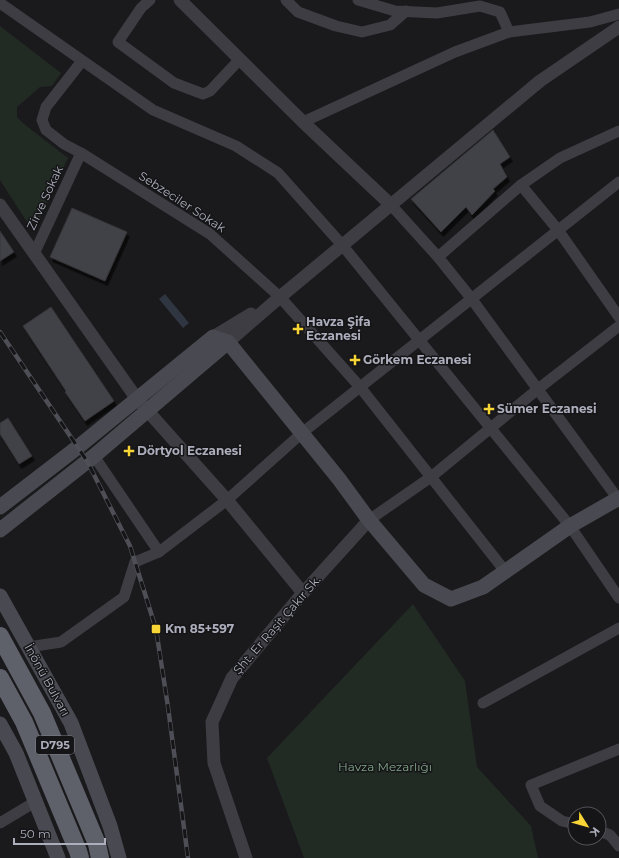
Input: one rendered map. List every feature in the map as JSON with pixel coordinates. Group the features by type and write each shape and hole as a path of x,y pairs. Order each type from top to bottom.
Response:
{"highway":[{"name":"D795","path":"0,636 42,713 97,844 100,858"},
{"name":"D795","path":"0,678 24,722 80,858"}],"main road":[{"path":"0,507 78,447 213,337 228,342 339,479 369,520 424,586 451,599 483,587 570,526 618,498"},
{"path":"0,530 94,456 228,342"},
{"name":"İnönü Bulvarı","path":"0,596 71,723 110,826 119,858"},
{"path":"0,724 16,753 58,858"}],"street":[{"path":"150,0 141,8 118,42 174,82 203,94 210,91 240,59"},
{"path":"180,0 303,122 391,205 438,257 471,298 618,498"},
{"path":"286,0 298,12 336,26 362,32 390,24 406,11"},
{"path":"358,0 395,11 437,13 480,6 500,12 509,32"},
{"path":"0,3 153,110 236,146 278,173 343,246 570,526 619,598"},
{"path":"303,122 455,52 509,32 590,22 619,14"},
{"path":"228,342 540,81 619,27"},
{"name":"Sebzeciler Sokak","path":"82,61 46,107 42,120 46,130 64,144 210,234 280,297 360,387 505,571"},
{"path":"438,257 521,185 560,158 619,131"},
{"name":"Zirve Sokak","path":"34,254 80,153"},
{"path":"29,647 61,642 124,597 135,562 159,552 227,500 302,433 619,182"},
{"path":"521,185 558,230 619,317"},
{"path":"0,205 137,399 227,500 303,592"},
{"path":"213,337 280,297"},
{"path":"369,520 431,477 490,428 619,326"},
{"path":"94,456 159,552"},
{"name":"Şht. Er Raşit Çakır Sk.","path":"246,858 214,763 212,722 232,678 303,592 369,520"},
{"path":"484,703 619,628"},
{"path":"567,822 562,821 540,806 530,785 619,749"},
{"path":"0,823 35,802"},
{"path":"607,834 610,835 619,846"},
{"path":"241,842 249,858"}],"green space":[{"path":"0,26 61,73 52,86 40,87 17,107 17,117 24,124 68,158 41,216 29,225 0,180"},
{"name":"Havza Mezarlığı","path":"413,604 465,681 477,767 531,826 538,858 304,858 267,758"}],"shaded area":[{"path":"165,294 189,323 183,328 159,299"}],"building":[{"path":"493,130 510,157 500,164 507,177 493,189 495,191 472,215 466,207 441,232 411,199"},
{"path":"72,208 127,232 105,281 50,257"},
{"path":"0,231 14,252 0,261"},
{"path":"51,307 114,401 85,421 23,326"},
{"path":"8,418 32,456 19,464 0,434 0,423"}],"railway":[{"path":"0,332 87,461 130,546 156,629 188,858"}],"place":[{"name":"Havza Şifa Eczanesi","path":"298,329"},
{"name":"Görkem Eczanesi","path":"355,360"},
{"name":"Sümer Eczanesi","path":"489,409"},
{"name":"Dörtyol Eczanesi","path":"129,451"},
{"name":"Km 85+597","path":"156,629"}]}
